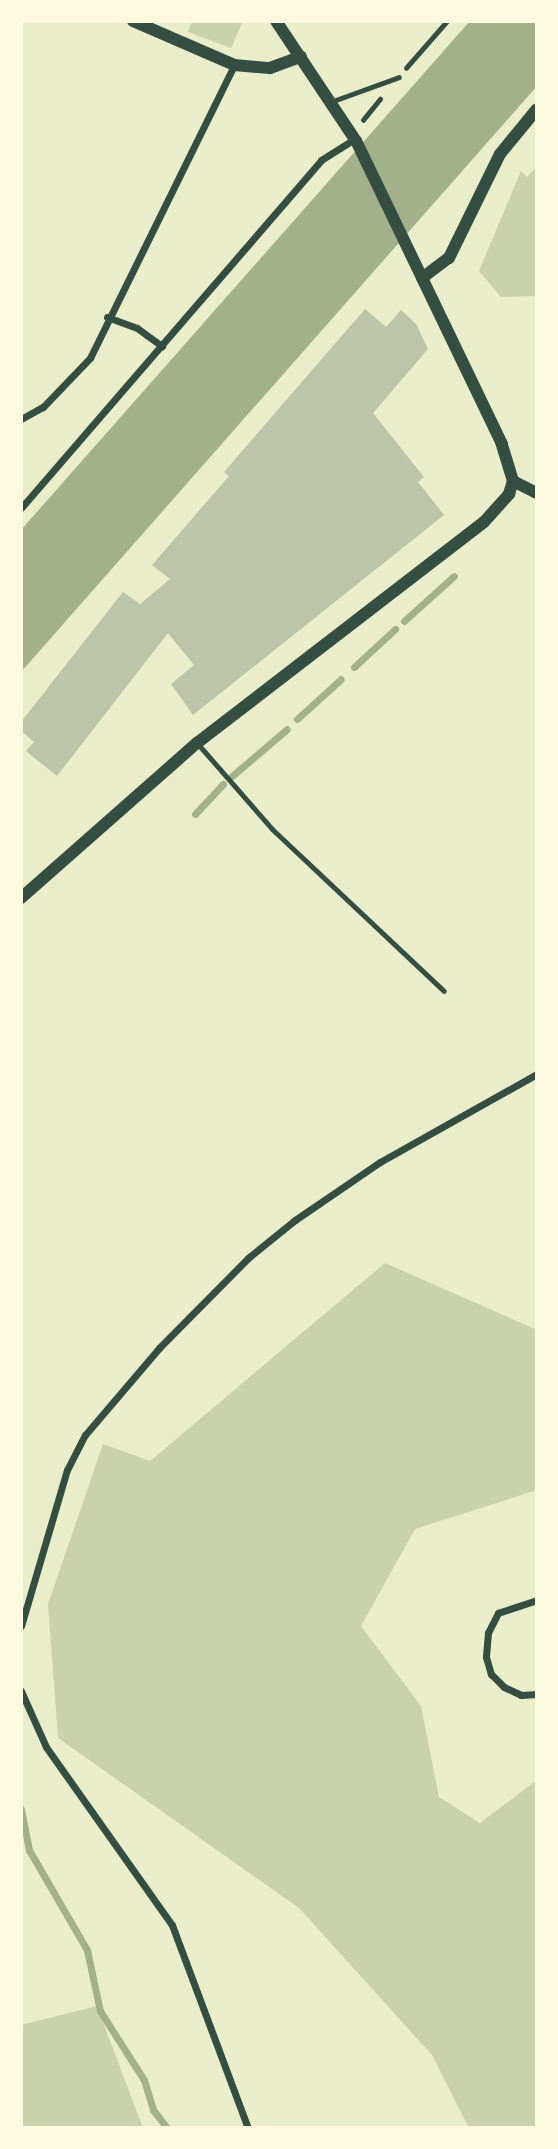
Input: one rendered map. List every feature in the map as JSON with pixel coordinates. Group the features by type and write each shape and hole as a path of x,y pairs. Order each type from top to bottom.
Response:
{"street":[{"path":"133,21 234,65 270,68 301,57"},
{"path":"21,898 197,743 484,522 509,494 513,481 502,444 353,137 333,101 276,21"},
{"path":"21,419 43,407 90,358 107,317 234,65"},
{"path":"422,278 449,258 500,155 537,109"},
{"path":"21,508 321,160 353,137"},
{"path":"107,317 137,328 162,346"},
{"path":"513,481 537,493"},
{"path":"21,1626 29,1587 67,1470 85,1435 159,1348 248,1258 295,1220 380,1162 537,1074"},
{"path":"537,1600 498,1613 488,1633 486,1657 491,1674 504,1688 521,1695 537,1694"},
{"path":"21,1691 46,1747 172,1925 248,2128"}],"lane":[{"path":"333,101 399,77"},
{"path":"197,743 272,830 444,991"}],"shaded area":[{"path":"192,21 243,21 231,48 188,32"},
{"path":"470,21 537,21 537,86 21,672 21,530"},
{"path":"537,166 537,296 501,297 479,271 521,171 527,177"},
{"path":"385,1263 537,1330 537,1490 415,1529 361,1626 421,1706 439,1797 480,1823 537,1780 537,2128 469,2128 432,2055 299,1908 58,1738 48,1604 103,1444 150,1461"},
{"path":"97,2006 143,2128 21,2128 21,2025"}],"building":[{"path":"365,309 386,327 401,310 416,324 428,349 373,413 424,477 418,482 444,515 193,715 171,684 194,665 168,633 57,776 26,751 34,742 21,731 21,722 123,592 140,604 170,579 152,565 229,476 224,472"}],"waterway":[{"path":"404,621 454,576"},
{"path":"354,667 395,629"},
{"path":"297,719 341,679"},
{"path":"232,776 287,729"},
{"path":"195,814 223,784"},
{"path":"21,1809 29,1850 87,1950 100,2011 144,2080 153,2110 167,2128"}]}
